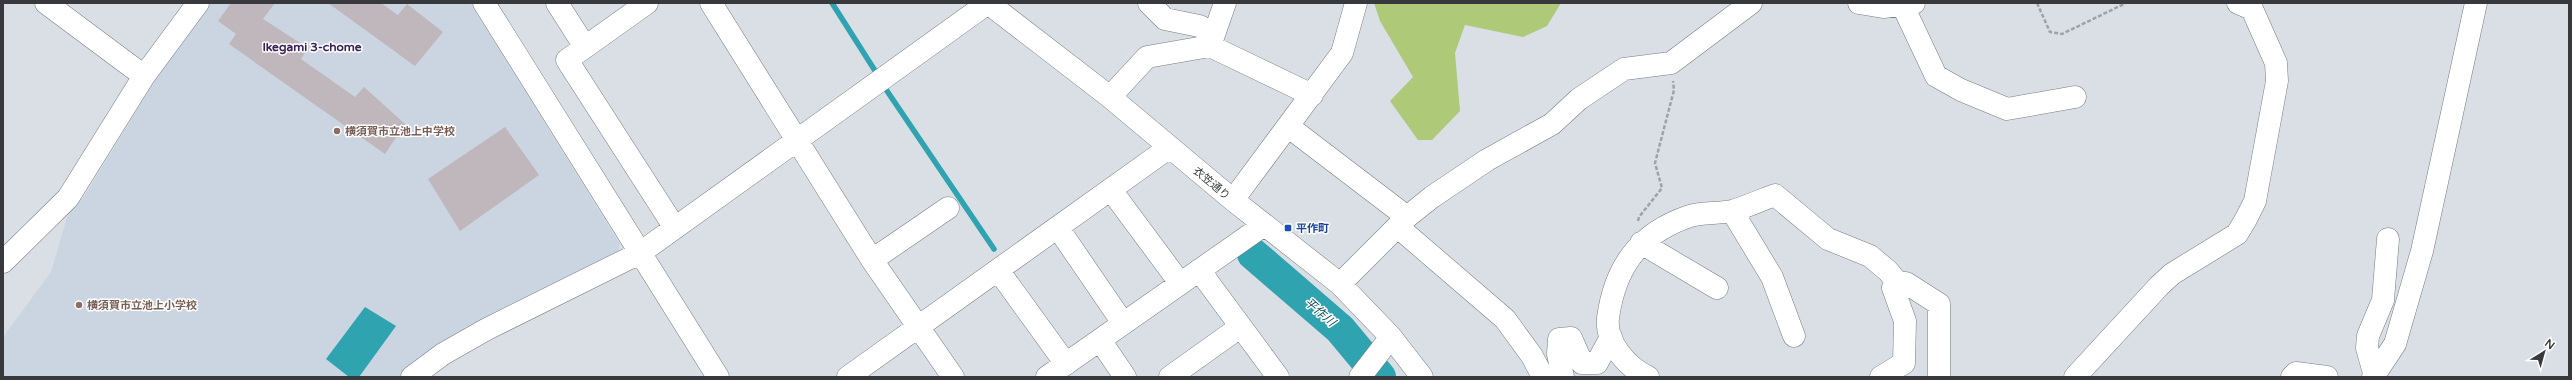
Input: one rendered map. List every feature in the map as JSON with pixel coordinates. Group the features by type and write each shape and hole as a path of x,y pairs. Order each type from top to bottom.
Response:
{"street":[{"path":"46,3 144,76"},
{"path":"3,262 68,198 144,76 198,3"},
{"path":"484,3 718,377"},
{"path":"557,3 585,47"},
{"path":"647,3 568,60 675,228"},
{"path":"711,3 872,260 953,377"},
{"path":"412,377 443,354 487,329 640,253 798,141 988,3"},
{"name":"衣笠通り","path":"988,3 1110,97 1232,200 1340,284 1391,337 1422,377"},
{"path":"1149,3 1166,18 1199,26 1212,40 1312,95"},
{"path":"1212,40 1225,3"},
{"path":"1340,284 1402,222 1432,197 1487,160 1552,124 1579,99 1624,69 1671,63 1751,3"},
{"path":"1859,3 1883,7 1909,4 1936,76 1961,90 2007,109 2075,97"},
{"path":"2374,375 2395,344 2422,251 2476,3"},
{"path":"1232,200 1342,53 1351,5"},
{"path":"2075,377 2159,286 2172,274 2237,234 2255,201 2277,81 2276,63 2249,5"},
{"path":"1110,97 1147,57 1212,40"},
{"path":"1288,127 1402,222 1506,319 1532,356 1543,377"},
{"path":"848,377 1170,147"},
{"path":"1111,190 1180,283"},
{"path":"1648,377 1637,372 1622,357 1607,329 1611,297 1624,262 1641,243 1670,225 1691,216 1732,211 1775,194 1828,240 1870,256 1888,271 1898,283"},
{"path":"872,260 948,208"},
{"path":"1732,211 1772,277 1794,336"},
{"path":"1047,377 1264,225"},
{"path":"1058,228 1123,323"},
{"path":"2374,375 2367,348 2368,336 2383,300 2388,239"},
{"path":"1641,243 1717,288"},
{"path":"998,270 1066,364"},
{"path":"1199,270 1278,377"},
{"path":"1881,377 1904,363 1905,321 1893,288 1898,283 1906,283 1939,304 1939,377"},
{"path":"1170,377 1240,327"},
{"path":"1360,377 1391,337"},
{"path":"1563,377 1558,354 1559,339 1572,338 1582,363 1597,363 1611,337"},
{"path":"1100,340 1125,377"},
{"path":"2292,377 2296,373 2327,377"}],"path":[{"path":"2037,3 2050,32 2062,34 2126,3"},
{"path":"1641,243 1638,232 1639,217 1662,188 1655,163 1674,90 1671,63"}],"shaded area":[{"name":"横須賀市立池上中学校","path":"211,3 470,3 620,244 617,253 409,377 3,377 3,337 51,272 70,207 83,198 165,64"}],"green space":[{"path":"1374,3 1561,3 1547,26 1523,37 1465,25 1455,53 1460,111 1432,140 1418,140 1390,101 1413,77 1380,21"}],"water":[{"path":"365,307 396,326 359,377 349,377 326,359"}],"building":[{"path":"231,3 275,3 263,19 308,48 301,59 355,97 364,87 405,124 385,154 229,44 236,34 218,21"},
{"path":"328,3 381,3 398,15 407,4 443,32 415,66"},
{"path":"505,127 539,175 460,231 428,179"}],"waterway":[{"path":"832,3 879,77"},
{"path":"883,85 994,249"},
{"name":"平作川","path":"1253,254 1340,329 1380,377"}],"place":[{"name":"横須賀市立池上中学校","path":"337,131"},
{"name":"平作町","path":"1288,228"},
{"name":"横須賀市立池上小学校","path":"79,305"}],"district":[{"name":"Ikegami 3-chome","path":"312,47"}]}
